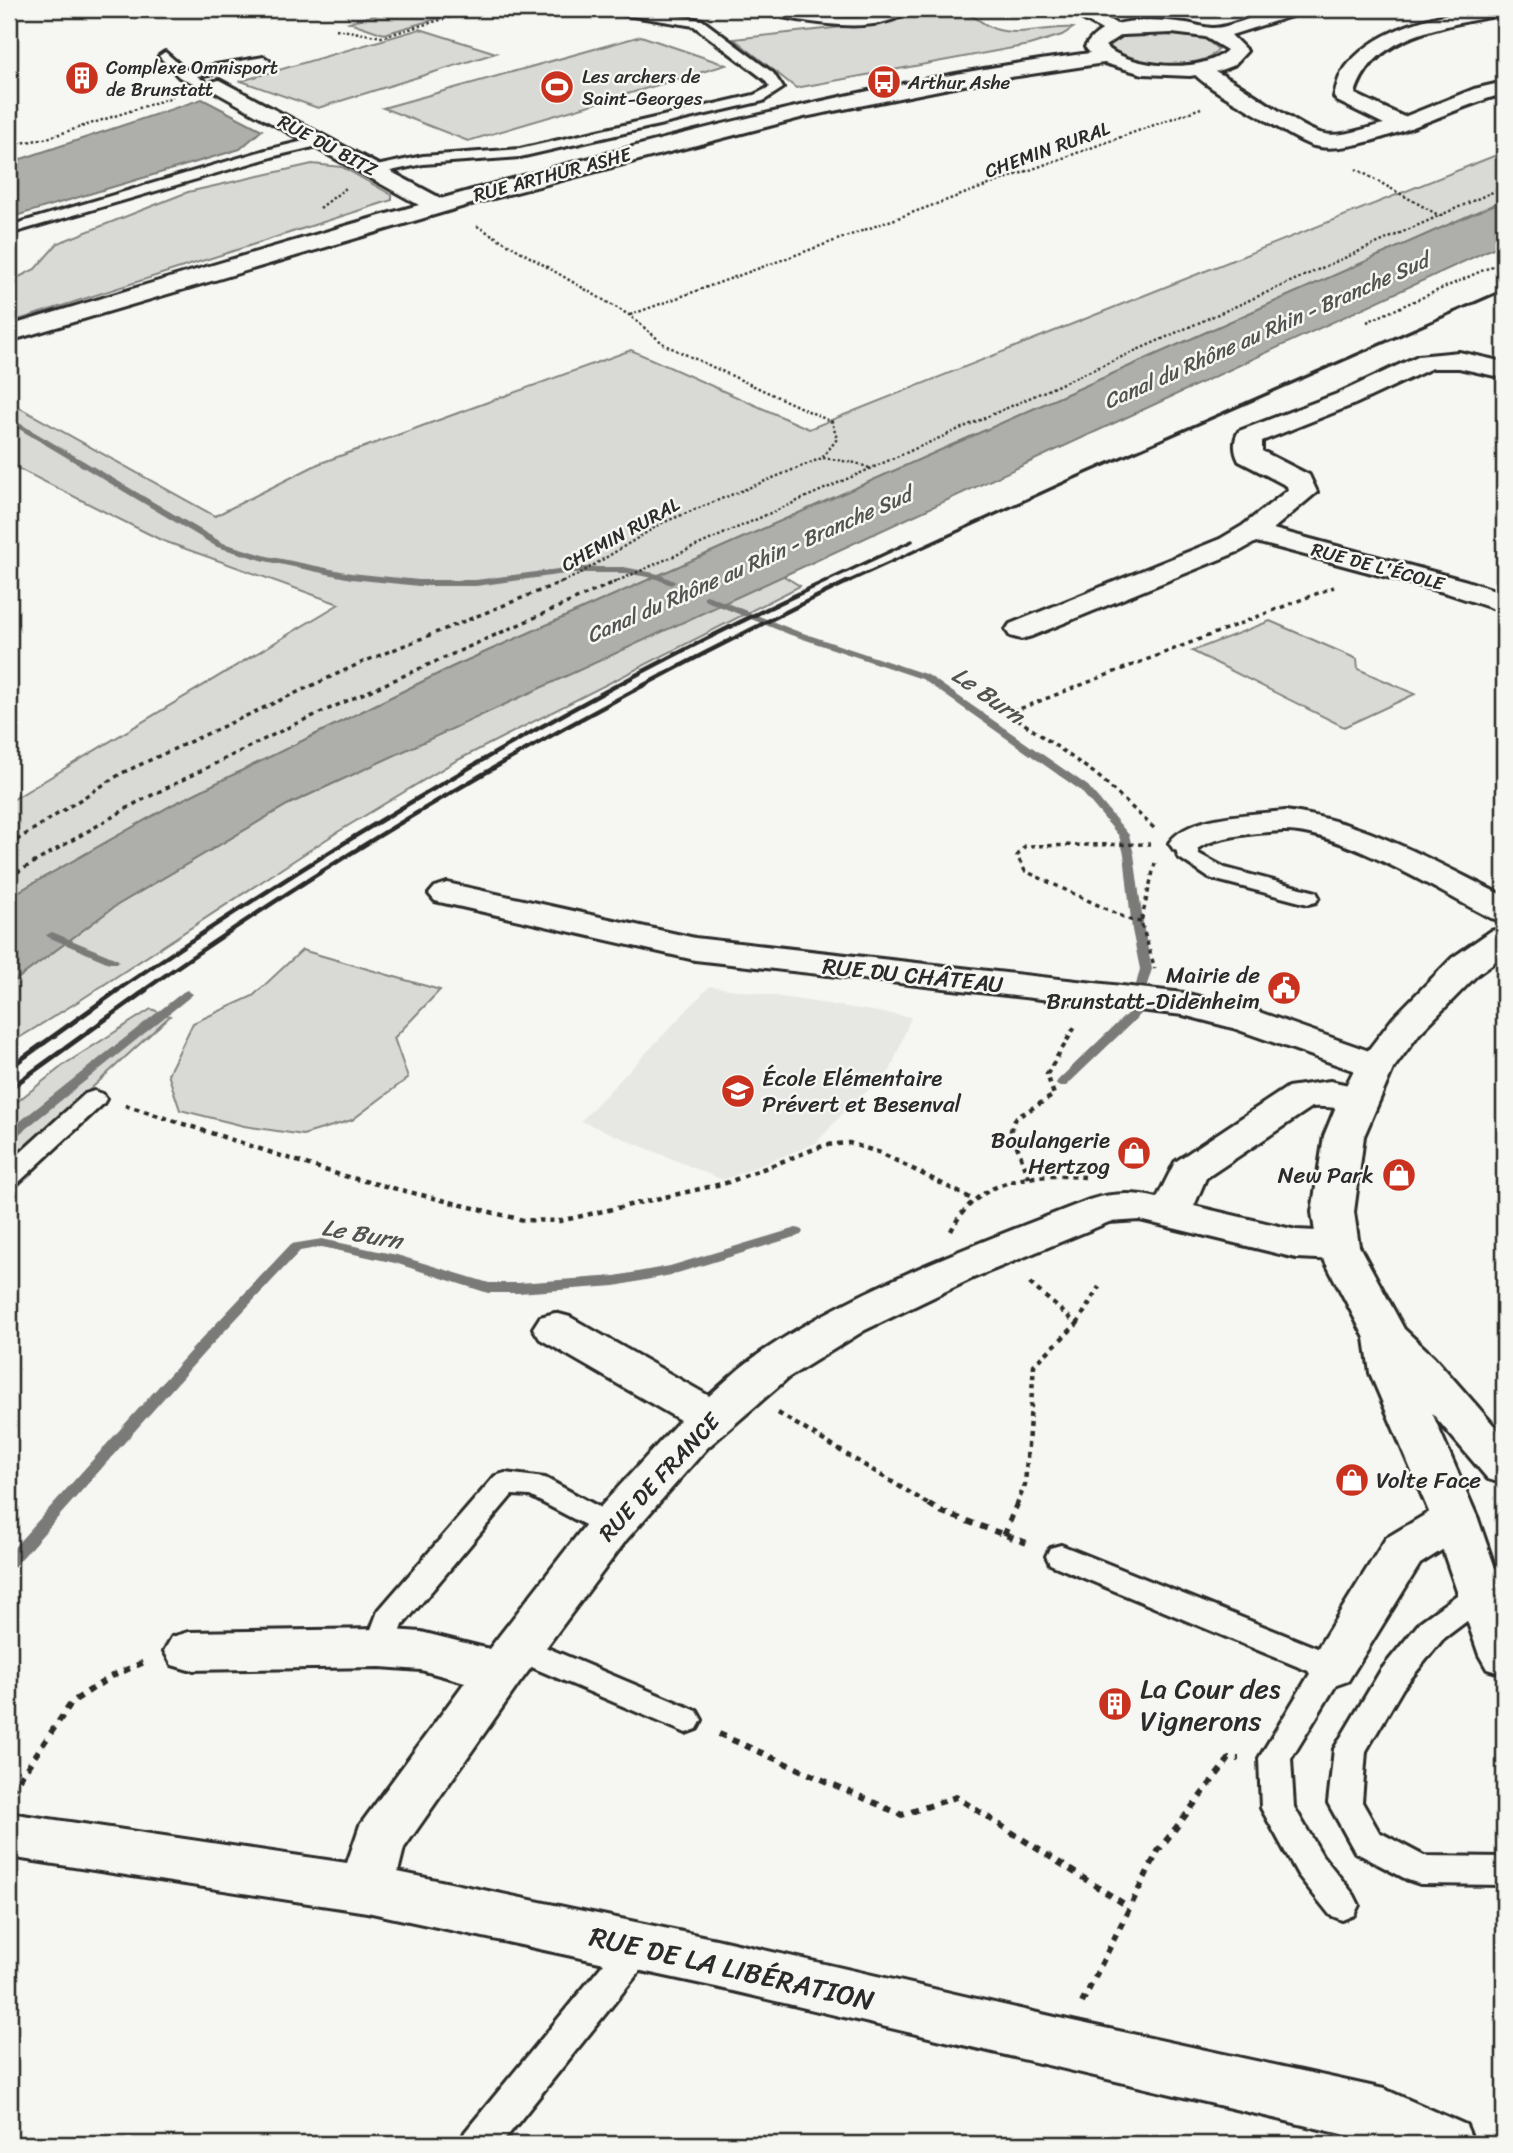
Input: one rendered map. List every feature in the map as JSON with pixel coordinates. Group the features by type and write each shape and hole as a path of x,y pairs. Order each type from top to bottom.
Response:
{"street":[{"path":"1079,9 1118,31"},
{"path":"1116,9 1150,27"},
{"path":"1213,34 1294,9"},
{"path":"1403,125 1344,97 1351,74 1383,43 1439,21 1500,9"},
{"path":"1150,27 1183,28 1213,34 1228,40 1237,51 1231,60 1200,69 1144,68 1105,57 1095,47 1097,41 1118,31 1150,27"},
{"name":"RUE ARTHUR ASHE","path":"9,334 436,205 715,131 1023,66 1105,57"},
{"path":"1200,69 1238,95 1316,140 1344,140 1403,125 1481,93 1504,88"},
{"name":"RUE DU BITZ","path":"216,86 377,170 436,205"},
{"path":"1021,630 1230,545 1252,532 1303,492 1299,481 1249,456 1248,437 1346,399 1427,361 1460,360 1504,370"},
{"name":"RUE DE L'ÉCOLE","path":"1252,532 1395,570 1504,603"},
{"path":"1173,843 1203,831 1285,821 1318,825 1362,839 1504,910"},
{"name":"RUE DU CHÂTEAU","path":"447,894 695,949 1184,1004 1246,1020 1367,1082"},
{"path":"1504,939 1465,966 1406,1026 1367,1082 1344,1136 1333,1212 1338,1246 1387,1338 1418,1368 1504,1467"},
{"path":"1171,1213 1189,1171 1302,1096 1330,1093 1367,1082"},
{"name":"RUE DE FRANCE","path":"367,1889 379,1841 509,1660 610,1527 711,1417 773,1366 850,1320 995,1254 1103,1209 1140,1207 1296,1244 1338,1246"},
{"name":"RUE DE FRANCE","path":"555,1328 711,1417"},
{"path":"1387,1338 1392,1373 1455,1519 1492,1586 1504,1655"},
{"path":"1331,1667 1403,1551 1455,1519"},
{"path":"189,1651 380,1648 509,1660"},
{"name":"RUE DE LA LIBÉRATION","path":"9,1835 367,1889 639,1947 1384,2116 1445,2144"}],"lane":[{"path":"377,170 422,160 520,153 758,98 776,88 769,76 698,23 614,9"},
{"path":"759,9 835,23 890,17 906,9"},
{"path":"165,56 191,79 216,86"},
{"path":"183,74 264,61"},
{"path":"9,230 321,141"},
{"path":"1173,843 1189,857 1217,873 1308,897"},
{"path":"9,1177 94,1099"},
{"path":"380,1648 389,1620 505,1484 535,1486 610,1527"},
{"path":"1060,1556 1331,1667 1275,1758 1278,1808 1310,1864 1342,1905"},
{"path":"1492,1586 1432,1630 1392,1679 1350,1749 1345,1803 1367,1842 1420,1870 1504,1871"},
{"path":"509,1660 686,1720"},
{"path":"478,2144 639,1947"}],"path":[{"path":"336,29 382,37 478,9"},
{"path":"9,145 44,139 216,86"},
{"name":"CHEMIN RURAL","path":"629,315 1238,95"},
{"path":"1316,140 1323,149 1441,216"},
{"path":"9,877 138,802 295,724 1504,187"},
{"path":"436,205 629,315 665,345 832,422 837,439 822,458 856,463 873,469"},
{"path":"1367,322 1504,261"},
{"name":"CHEMIN RURAL","path":"9,845 122,773 363,662 576,576 662,523 822,458"},
{"path":"1155,1000 1156,971 1142,922 1173,843 1097,775 1009,713 1326,589 1371,580 1395,570"},
{"path":"1139,845 1025,846 1017,856 1025,871 1129,920 1142,922"},
{"path":"1029,1178 1011,1130 1016,1118 1054,1095 1047,1074 1078,1021"},
{"path":"94,1099 121,1104 340,1175 523,1220 560,1221 726,1183 825,1145 849,1143 881,1153 972,1199"},
{"path":"995,1254 1077,1324"},
{"path":"1004,1535 1025,1485 1034,1365 1077,1324 1099,1287"},
{"path":"807,1432 942,1512 1060,1556"},
{"path":"9,1795 72,1702 111,1676 151,1659 189,1651"},
{"path":"686,1720 902,1815 956,1797 1129,1907"},
{"path":"1068,2046 1084,1999 1158,1852 1229,1759 1275,1758"}],"shaded area":[{"path":"397,9 467,10 384,34 349,22"},
{"path":"950,9 963,11 995,29 1005,31 1073,28 1062,35 1029,45 796,88 734,39 879,23"},
{"path":"420,29 496,53 318,108 241,81"},
{"path":"1157,31 1204,38 1218,49 1198,61 1164,64 1131,59 1110,46 1112,41 1124,35"},
{"name":"Les archers de Saint-Georges","path":"641,36 726,65 468,141 383,108"},
{"path":"1504,152 1504,200 452,667 174,804 9,897 9,802 339,604 161,540 9,464 9,402 215,516 318,464 631,350 809,429"},
{"path":"312,164 342,167 392,195 392,200 9,323 9,282 35,269 58,243 188,192"},
{"path":"782,575 800,586 454,762 336,833 9,1044 9,985 114,907 287,805"},
{"path":"1270,621 1357,659 1358,669 1415,694 1344,727 1192,651"},
{"path":"302,950 440,990 394,1038 408,1078 352,1120 303,1135 244,1126 180,1110 168,1074 193,1023 253,996"},
{"name":"École Elémentaire Prévert et Besenval","path":"710,986 911,1017 890,1071 844,1112 816,1143 723,1180 581,1121"},
{"path":"151,1009 170,1016 9,1164 9,1108 65,1064"}],"water":[{"path":"202,99 262,130 240,149 9,218 9,163"},
{"name":"Canal du Rhône au Rhin - Branche Sud","path":"1504,200 1504,243 287,805 114,907 9,985 9,897 174,804 452,667"}],"waterway":[{"name":"Canal du Rhône au Rhin - Branche Sud","path":"9,420 220,545 265,558 351,576 419,583 476,583 573,570 624,570 656,576 671,582"},
{"name":"Le Burn","path":"707,598 791,632 925,677 1084,788 1124,835 1146,969 1141,989"},
{"path":"52,935 113,961"},
{"path":"9,1136 187,994"},
{"name":"Le Burn","path":"1062,1083 1136,1012"},
{"name":"Le Burn","path":"9,1563 199,1350 296,1247 322,1243 397,1259 488,1288 518,1288 615,1281 671,1270 796,1232"}],"railway":[{"path":"845,583 1070,480 1504,290"},
{"path":"822,583 912,541"},
{"path":"116,991 287,879 462,772 642,672 826,581"},
{"path":"143,991 313,877 487,771 666,673 849,581"},
{"path":"9,1068 118,990"},
{"path":"9,1089 146,990"}],"place":[{"name":"Complexe Omnisport de Brunstatt","path":"82,78"},
{"name":"Arthur Ashe","path":"884,82"},
{"name":"Les archers de Saint-Georges","path":"557,87"},
{"name":"Mairie de Brunstatt-Didenheim","path":"1284,988"},
{"name":"École Elémentaire Prévert et Besenval","path":"738,1091"},
{"name":"Boulangerie Hertzog","path":"1134,1153"},
{"name":"New Park","path":"1399,1175"},
{"name":"Volte Face","path":"1352,1480"},
{"name":"La Cour des Vignerons","path":"1115,1704"}]}
